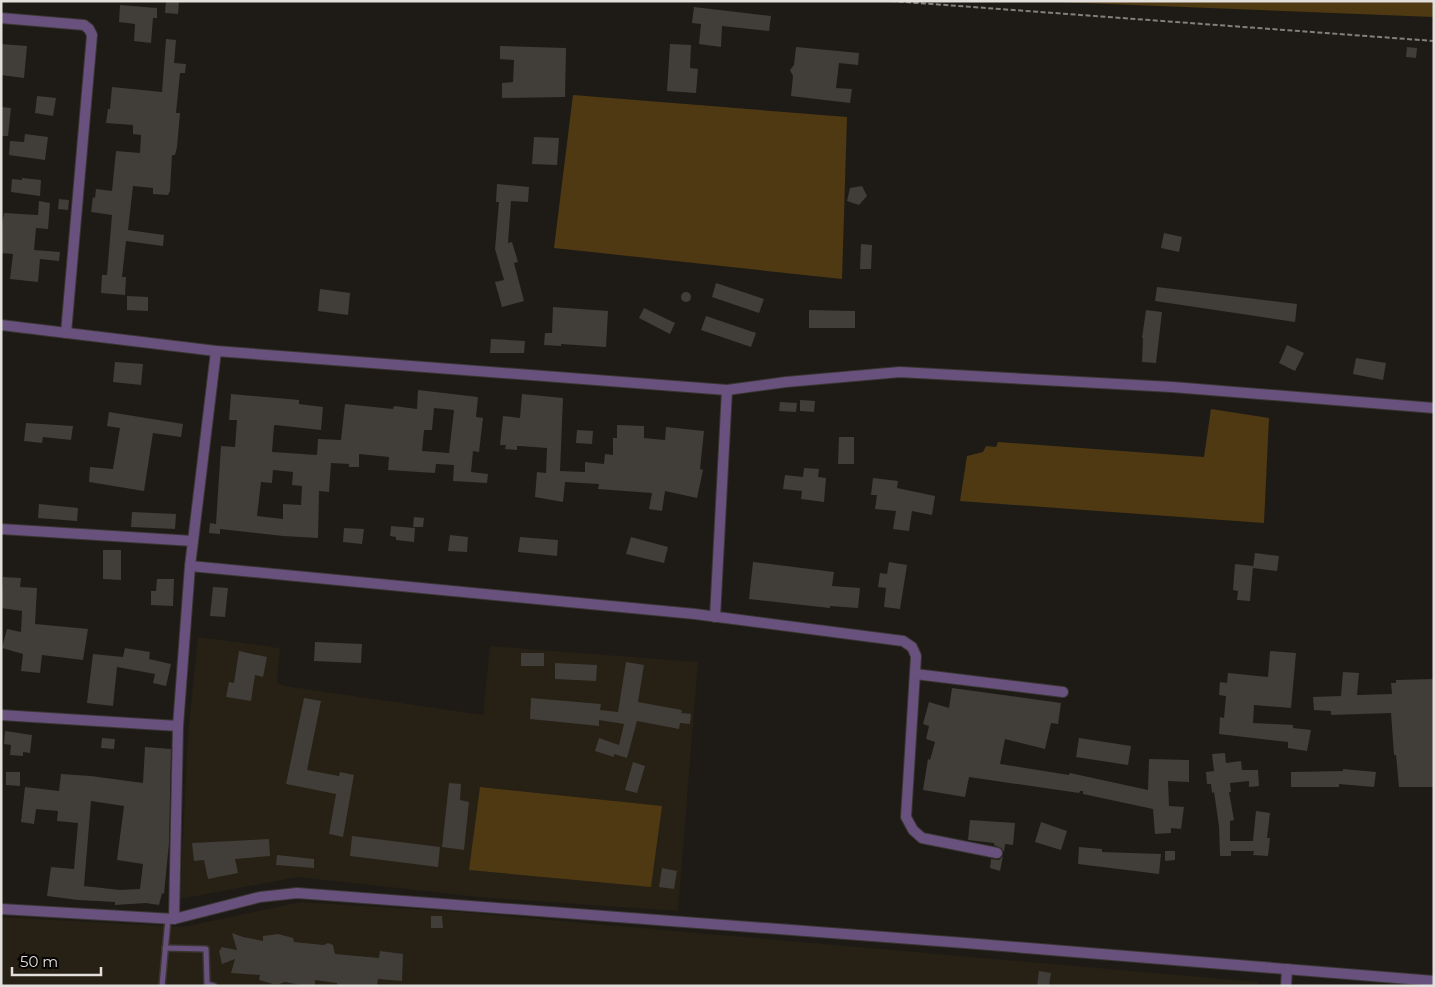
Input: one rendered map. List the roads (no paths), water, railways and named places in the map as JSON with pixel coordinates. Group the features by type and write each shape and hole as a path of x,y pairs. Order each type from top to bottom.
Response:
{"street":[{"path":"1,18 84,25 92,35 66,333"},
{"path":"1,325 216,351 728,390 786,382 900,372 1182,388 1434,408"},
{"path":"171,919 178,726 190,566 216,351"},
{"path":"716,617 728,390"},
{"path":"1,529 193,541"},
{"path":"190,566 716,617 903,642 912,647 916,656 906,817 913,830 922,838 997,853"},
{"path":"916,674 1063,692"},
{"path":"1,715 178,726"},
{"path":"1,909 171,919 260,897 298,893 1434,981"},
{"path":"1286,986 1287,969"}],"lane":[{"path":"162,986 165,948 171,919"},
{"path":"165,948 206,949 207,984 214,986"}]}
